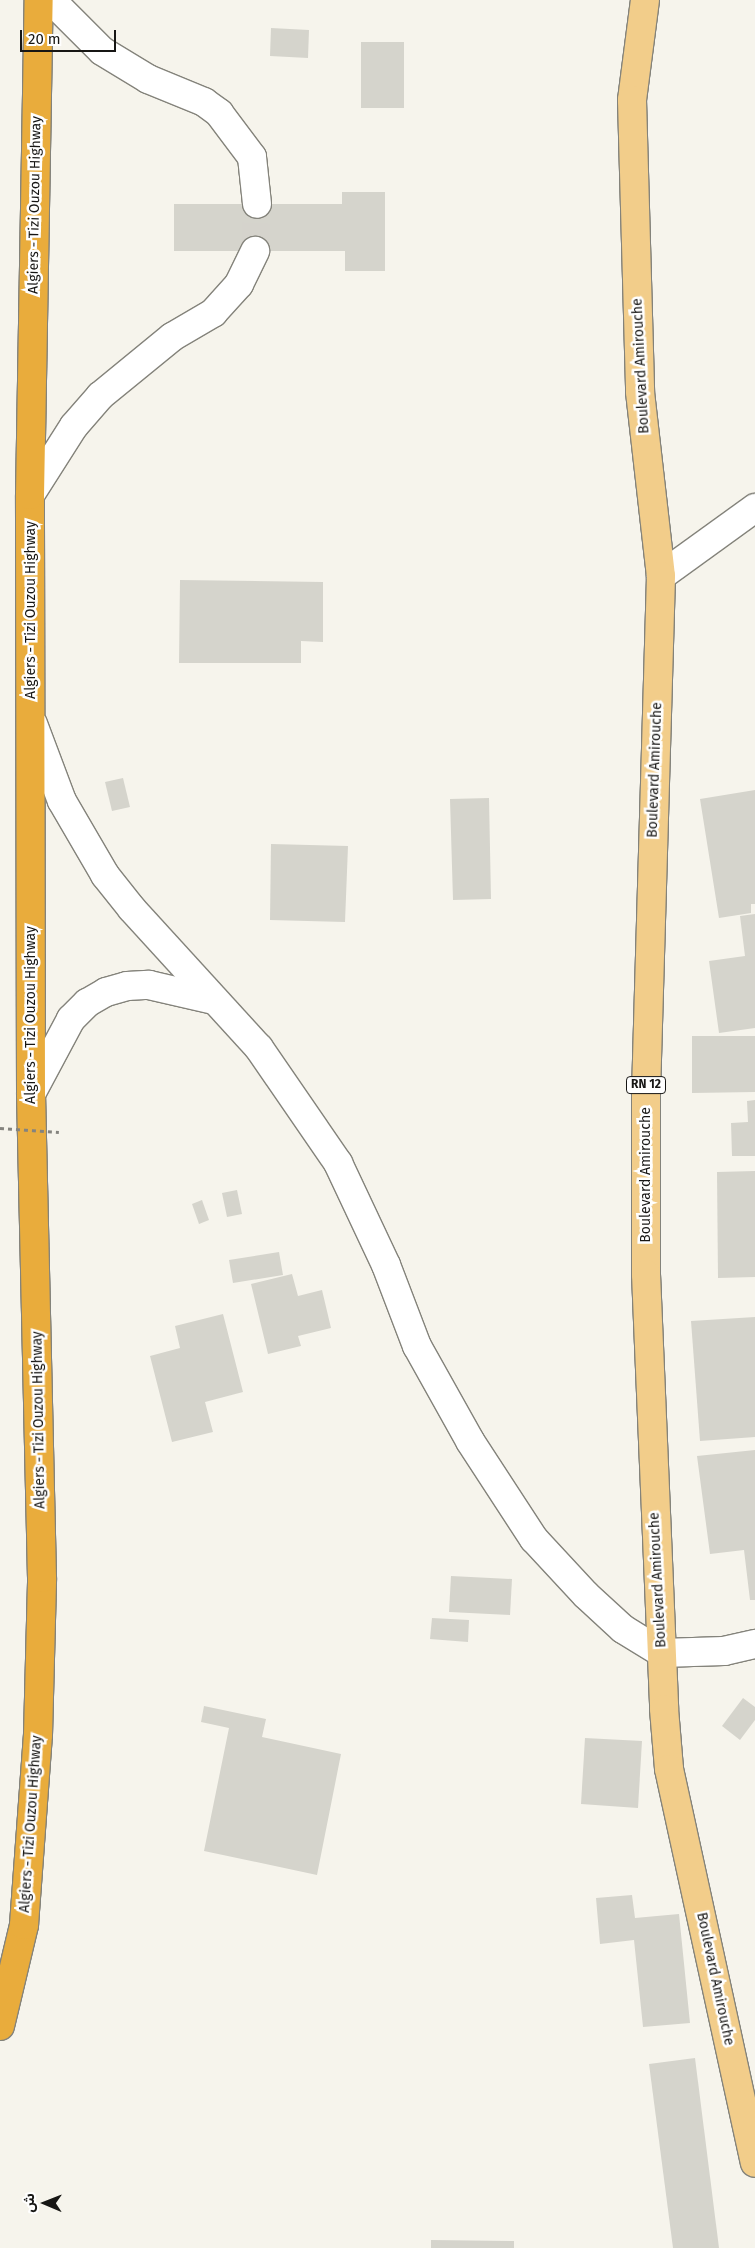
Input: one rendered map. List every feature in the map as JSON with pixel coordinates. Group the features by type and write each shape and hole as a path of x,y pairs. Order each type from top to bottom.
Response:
{"highway":[{"name":"Algiers - Tizi Ouzou Highway","path":"0,2026 24,1925 38,1735 42,1578 31,1094 30,495 38,0"}],"main road":[{"name":"Boulevard Amirouche","path":"645,0 632,100 640,392 661,576 646,1102 647,1284 662,1653 669,1769 755,2162"}],"street":[{"path":"51,0 102,51 148,79 204,102 219,113 252,157 257,204"},
{"path":"30,495 74,426 100,396 172,337 213,313 239,284 255,251"},
{"path":"661,576 755,508"},
{"path":"31,720 48,769 82,839 132,909 259,1048 338,1163 386,1264 417,1346 470,1442 534,1539 586,1595 623,1629 662,1653 724,1651 755,1644"},
{"path":"31,1094 71,1019 86,1003 106,992 127,986 149,985 214,1000"}],"path":[{"path":"0,1128 58,1132"}],"building":[{"path":"271,28 309,30 308,58 270,56"},
{"path":"361,42 404,42 404,108 361,108"},
{"path":"342,192 385,192 385,271 345,271 345,251 174,251 174,204 342,204"},
{"path":"180,580 323,582 323,642 301,641 301,663 179,663"},
{"path":"123,778 130,807 112,811 105,782"},
{"path":"755,790 755,904 751,904 751,913 719,918 700,799"},
{"path":"489,798 491,899 453,900 450,799"},
{"path":"271,844 348,846 345,922 270,920"},
{"path":"755,914 755,1028 719,1033 709,961 745,956 740,916"},
{"path":"692,1036 755,1036 755,1092 692,1093"},
{"path":"755,1100 755,1156 732,1156 731,1123 748,1122 747,1101"},
{"path":"755,1171 755,1277 718,1278 717,1172"},
{"path":"237,1190 242,1214 227,1217 222,1193"},
{"path":"202,1200 209,1220 199,1224 192,1204"},
{"path":"279,1252 283,1275 233,1283 229,1260"},
{"path":"292,1274 298,1296 322,1290 331,1328 298,1336 301,1346 268,1354 251,1284"},
{"path":"223,1314 243,1392 205,1402 213,1432 172,1442 150,1356 180,1348 175,1326"},
{"path":"755,1317 755,1437 700,1441 691,1321"},
{"path":"755,1450 755,1600 750,1600 744,1550 710,1554 697,1456"},
{"path":"451,1576 512,1579 510,1615 449,1612"},
{"path":"432,1618 469,1620 468,1642 430,1639"},
{"path":"743,1698 755,1707 755,1720 740,1740 722,1726"},
{"path":"204,1706 266,1719 262,1737 341,1754 317,1875 204,1851 229,1728 201,1722"},
{"path":"585,1738 642,1741 638,1808 581,1804"},
{"path":"632,1895 635,1918 679,1914 690,2023 643,2027 634,1940 600,1944 596,1898"},
{"path":"695,2058 719,2248 673,2248 649,2064"},
{"path":"431,2240 514,2241 514,2248 431,2248"}],"tunnel":[{"path":"255,251 257,204"}]}
